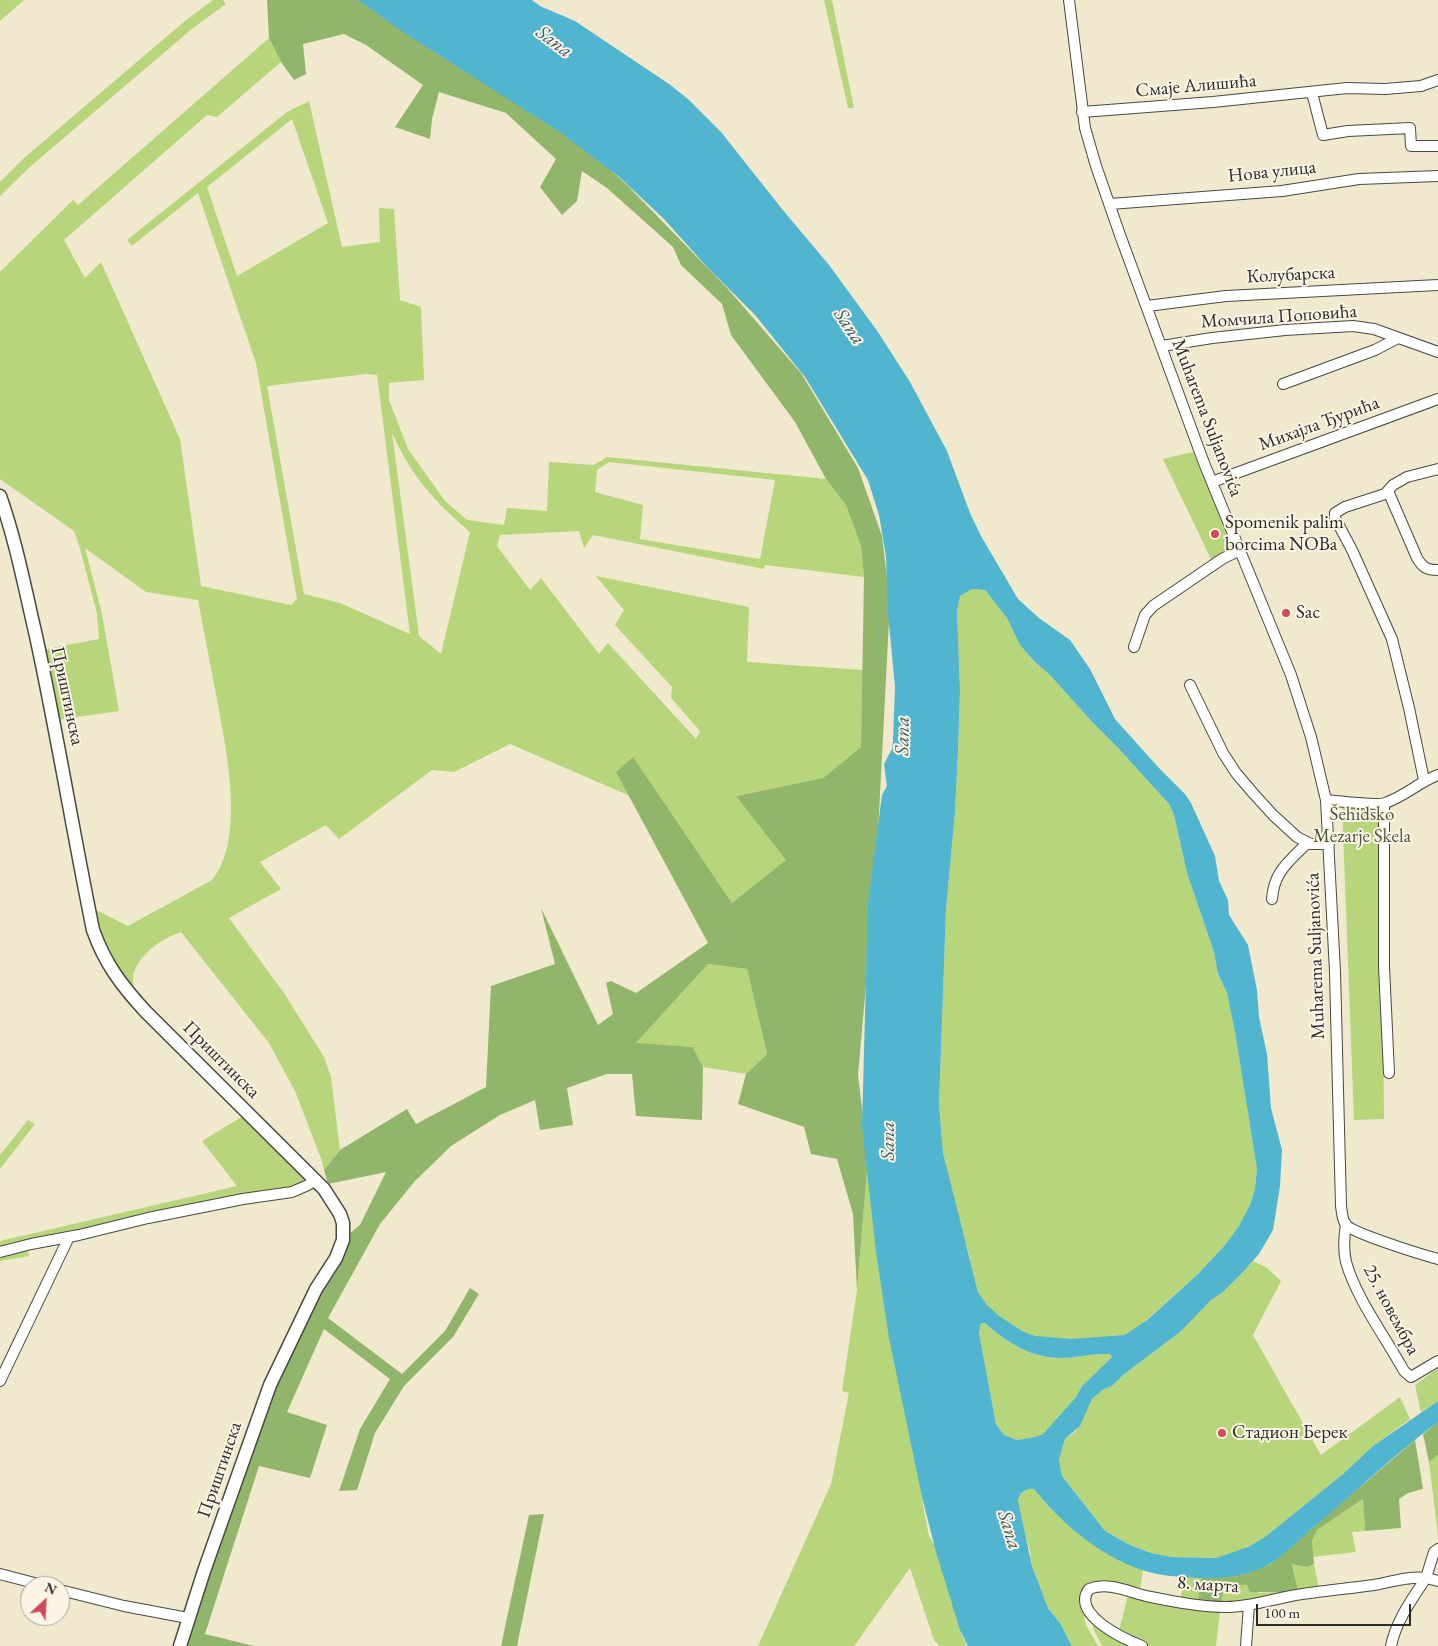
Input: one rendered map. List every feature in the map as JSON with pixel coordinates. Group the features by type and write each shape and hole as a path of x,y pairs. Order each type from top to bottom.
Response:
{"street":[{"name":"Muharema Suljanovića","path":"1069,0 1084,128 1212,482 1291,675 1311,737 1326,800 1335,972 1341,1206 1346,1224"},
{"name":"Смаје Алишића","path":"1082,112 1312,93 1347,88 1385,90 1422,86 1438,80"},
{"path":"1312,93 1323,135 1410,128 1411,146 1438,146"},
{"name":"Нова улица","path":"1110,204 1282,191 1359,179 1438,176"},
{"name":"Колубарска","path":"1147,306 1226,296 1438,285"},
{"name":"Момчила Поповића","path":"1162,346 1220,337 1353,326 1374,329 1438,352"},
{"path":"1283,384 1375,350 1398,338"},
{"name":"Михајла Ђурића","path":"1212,482 1438,399"},
{"path":"1424,780 1392,639 1335,513 1378,498 1393,485 1407,477 1438,469"},
{"path":"1388,491 1422,566 1426,569 1438,570"},
{"name":"Приштинска","path":"0,496 7,516 29,604 93,930 100,950 120,982 146,1012 315,1180 333,1201 343,1223 343,1240 336,1258 316,1289 270,1385 188,1618 180,1646"},
{"path":"1134,647 1145,616 1153,606 1199,574 1240,550"},
{"path":"1190,685 1223,752 1236,773 1288,830 1307,843 1329,844"},
{"path":"1326,800 1384,804 1424,780 1438,775"},
{"path":"1384,804 1384,966 1389,1073"},
{"path":"1272,899 1276,878 1285,864 1307,843"},
{"path":"0,1252 195,1208 292,1192 315,1180"},
{"path":"1346,1224 1364,1234 1438,1259"},
{"name":"25. новембра","path":"1346,1224 1344,1239 1346,1261 1355,1286 1404,1371 1411,1377 1438,1361"},
{"path":"0,1381 69,1237"},
{"path":"1391,1646 1394,1634 1408,1604 1426,1578 1434,1552 1438,1549"},
{"path":"0,1574 20,1579"},
{"name":"8. марта","path":"1142,1646 1102,1624 1088,1612 1084,1597 1089,1589 1100,1585 1114,1586 1147,1596 1204,1606 1227,1607 1409,1578 1426,1578"},
{"path":"1426,1578 1438,1582"},
{"path":"70,1592 124,1606 188,1618"},
{"path":"1246,1646 1249,1605"}],"green space":[{"path":"0,0 24,0 0,21"},
{"path":"213,0 223,0 226,4 193,28 32,165 0,196 0,182 24,158 185,21"},
{"path":"267,0 365,0 377,11 444,57 576,138 629,187 728,289 801,373 858,468 882,536 890,601 876,872 858,1075 868,1159 857,1290 853,1214 837,1159 811,1154 804,1127 738,1104 746,1074 767,1054 747,969 708,964 636,1043 693,1047 703,1067 702,1120 636,1116 632,1074 607,1074 567,1088 573,1125 540,1130 535,1100 500,1115 451,1146 414,1182 380,1224 328,1318 402,1374 445,1331 470,1288 479,1294 453,1337 404,1386 375,1433 357,1490 339,1491 360,1429 390,1379 324,1329 287,1412 327,1425 310,1478 259,1466 205,1634 254,1646 185,1646 266,1407 297,1337 328,1281 349,1234 360,1225 386,1172 328,1184 324,1170 340,1150 407,1109 416,1124 486,1087 491,986 555,964 541,908 598,1025 613,1014 606,983 611,981 636,993 708,943 616,772 633,757 732,903 786,860 736,796 823,778 861,747 864,577 861,546 846,505 826,479 795,422 731,335 722,304 681,265 673,247 607,188 582,171 577,201 562,215 540,187 556,159 506,113 439,92 432,119 430,139 395,127 423,85 366,45 344,34 303,44 306,74 294,80 281,62 269,38"},
{"path":"824,0 832,0 854,108 848,108"},
{"path":"269,38 281,62 217,117 207,115 64,240 85,278 101,262 180,439 201,586 291,605 297,599 256,363 198,193 132,246 127,240 287,112 309,101 342,247 380,242 379,208 394,209 400,300 421,307 424,380 389,383 389,400 408,449 445,501 467,520 504,525 507,508 547,511 549,462 594,465 607,457 826,479 846,505 861,546 864,577 765,565 764,569 593,535 584,548 579,531 500,535 497,546 530,590 541,578 599,654 608,643 696,739 700,731 671,698 672,687 615,625 624,610 596,576 749,607 747,662 863,670 861,747 823,778 736,796 787,860 732,903 633,758 616,772 630,796 510,744 454,772 432,770 339,839 326,825 260,862 281,889 229,918 284,993 324,1057 331,1077 340,1150 324,1170 295,1091 269,1043 181,932 159,942 142,958 134,972 134,996 107,961 92,908 128,926 212,880 223,862 229,840 231,816 228,764 198,600 146,592 85,548 102,614 119,711 57,720 41,650 99,639 97,614 74,531 0,479 0,272 73,200 78,205","holes":["292,119 328,223 237,276 207,187","366,374 377,375 410,634 340,603 304,594 267,386","392,433 408,463 425,487 445,510 470,532 441,654 419,636","609,462 775,480 760,559 640,539 643,505 595,492 597,470"]},
{"path":"1193,452 1232,544 1229,550 1211,559 1163,459"},
{"path":"972,589 985,590 1007,618 1020,645 1169,804 1174,815 1187,873 1214,952 1218,974 1227,993 1235,1031 1257,1169 1255,1189 1250,1205 1239,1227 1197,1275 1127,1337 1058,1351 994,1318 981,1298 955,1207 943,1153 939,1104 946,910 955,812 958,752 960,690 957,612 960,596"},
{"name":"Šehidsko Mezarje Skela","path":"1342,805 1362,806 1381,812 1384,1119 1354,1120"},
{"path":"708,964 747,969 767,1054 746,1074 703,1067 693,1047 635,1044"},
{"path":"243,1116 301,1175 304,1180 303,1185 26,1244 29,1256 0,1261 0,1241 237,1186 202,1141"},
{"path":"28,1120 35,1124 0,1169 0,1155"},
{"path":"868,1159 929,1536 964,1599 961,1633 967,1646 940,1646 934,1640 910,1568 854,1646 758,1646 831,1484 849,1393 842,1391 857,1290"},
{"path":"1253,1261 1266,1267 1281,1281 1253,1335 1321,1455 1400,1397 1410,1419 1373,1446 1343,1474 1265,1537 1248,1547 1216,1558 1172,1557 1151,1553 1130,1545 1105,1531 1062,1476 1059,1460 1065,1439 1076,1431 1092,1399 1104,1389 1112,1386 1123,1375 1180,1332"},
{"path":"981,1323 985,1323 1010,1343 1039,1355 1061,1358 1110,1354 1112,1357 1082,1386 1076,1397 1043,1434 1017,1440 1004,1435 996,1424 979,1333"},
{"path":"1438,1368 1438,1401 1421,1412 1415,1385"},
{"path":"1438,1422 1438,1455 1429,1462 1423,1434"},
{"path":"1415,1440 1423,1489 1408,1493 1399,1499 1401,1528 1365,1531 1363,1499 1317,1530 1312,1541 1314,1564 1307,1567 1292,1564 1298,1591 1284,1594 1280,1592 1250,1592 1247,1585 1235,1586 1223,1592 1221,1603 1198,1602 1201,1578 1213,1578 1270,1564"},
{"path":"1438,1455 1438,1536 1429,1462"},
{"path":"1031,1488 1057,1515 1083,1537 1112,1556 1143,1570 1140,1591 1115,1583 1105,1582 1088,1584 1082,1590 1080,1602 1084,1610 1085,1622 1098,1646 1072,1646 1060,1623 1048,1608 1032,1566 1030,1551 1018,1510 1018,1496"},
{"path":"1363,1499 1365,1531 1352,1532 1356,1552 1312,1557 1312,1541 1317,1530"},
{"path":"544,1514 517,1646 501,1646 529,1515"},
{"path":"1292,1563 1307,1566 1314,1564 1319,1589 1298,1591"},
{"path":"1185,1577 1201,1578 1198,1602 1180,1600"},
{"path":"1247,1585 1259,1593 1280,1592 1284,1594 1241,1603 1221,1603 1223,1592 1235,1586"},
{"path":"1128,1595 1220,1611 1216,1646 1150,1646 1119,1631"},
{"path":"1093,1623 1133,1646 1102,1646 1093,1628"}],"water":[{"name":"Sana","path":"358,0 532,0 540,6 575,21 669,84 688,99 721,132 829,265 878,332 910,382 947,451 970,513 981,536 1018,599 1039,618 1070,640 1090,669 1115,719 1185,794 1191,803 1215,856 1219,881 1228,900 1229,915 1248,945 1257,990 1259,1017 1267,1054 1271,1108 1282,1150 1280,1186 1273,1230 1259,1254 1223,1292 1211,1300 1180,1332 1123,1375 1112,1386 1104,1389 1092,1399 1080,1426 1065,1439 1059,1460 1062,1476 1105,1531 1130,1545 1151,1553 1172,1557 1216,1558 1248,1547 1265,1537 1343,1474 1373,1446 1438,1401 1438,1422 1389,1461 1285,1553 1269,1564 1244,1574 1217,1578 1170,1576 1142,1570 1126,1564 1096,1547 1056,1514 1034,1489 1028,1489 1021,1493 1018,1501 1032,1566 1048,1608 1060,1623 1072,1646 968,1646 960,1630 936,1552 922,1497 889,1338 876,1252 862,1126 868,903 882,795 887,786 884,764 892,749 893,741 895,687 888,613 886,557 879,515 868,480 805,377 755,315 707,267 664,219 618,176 561,133 403,32","holes":["972,589 985,590 1007,618 1020,645 1169,804 1174,815 1187,873 1214,952 1218,974 1227,993 1235,1032 1257,1169 1255,1189 1250,1205 1239,1226 1226,1244 1197,1275 1147,1320 1125,1335 1071,1339 1035,1336 1022,1331 999,1316 987,1305 978,1292 943,1153 939,1104 946,910 955,812 958,752 960,690 957,612 960,596","981,1323 985,1323 1002,1337 1020,1348 1040,1355 1061,1358 1110,1354 1112,1357 1082,1386 1076,1397 1043,1434 1017,1440 1004,1435 996,1424 979,1333"]}],"place":[{"name":"Spomenik palim borcima NOBa","path":"1215,534"},
{"name":"Sac","path":"1286,613"},
{"name":"Стадион Берек","path":"1222,1433"}]}
